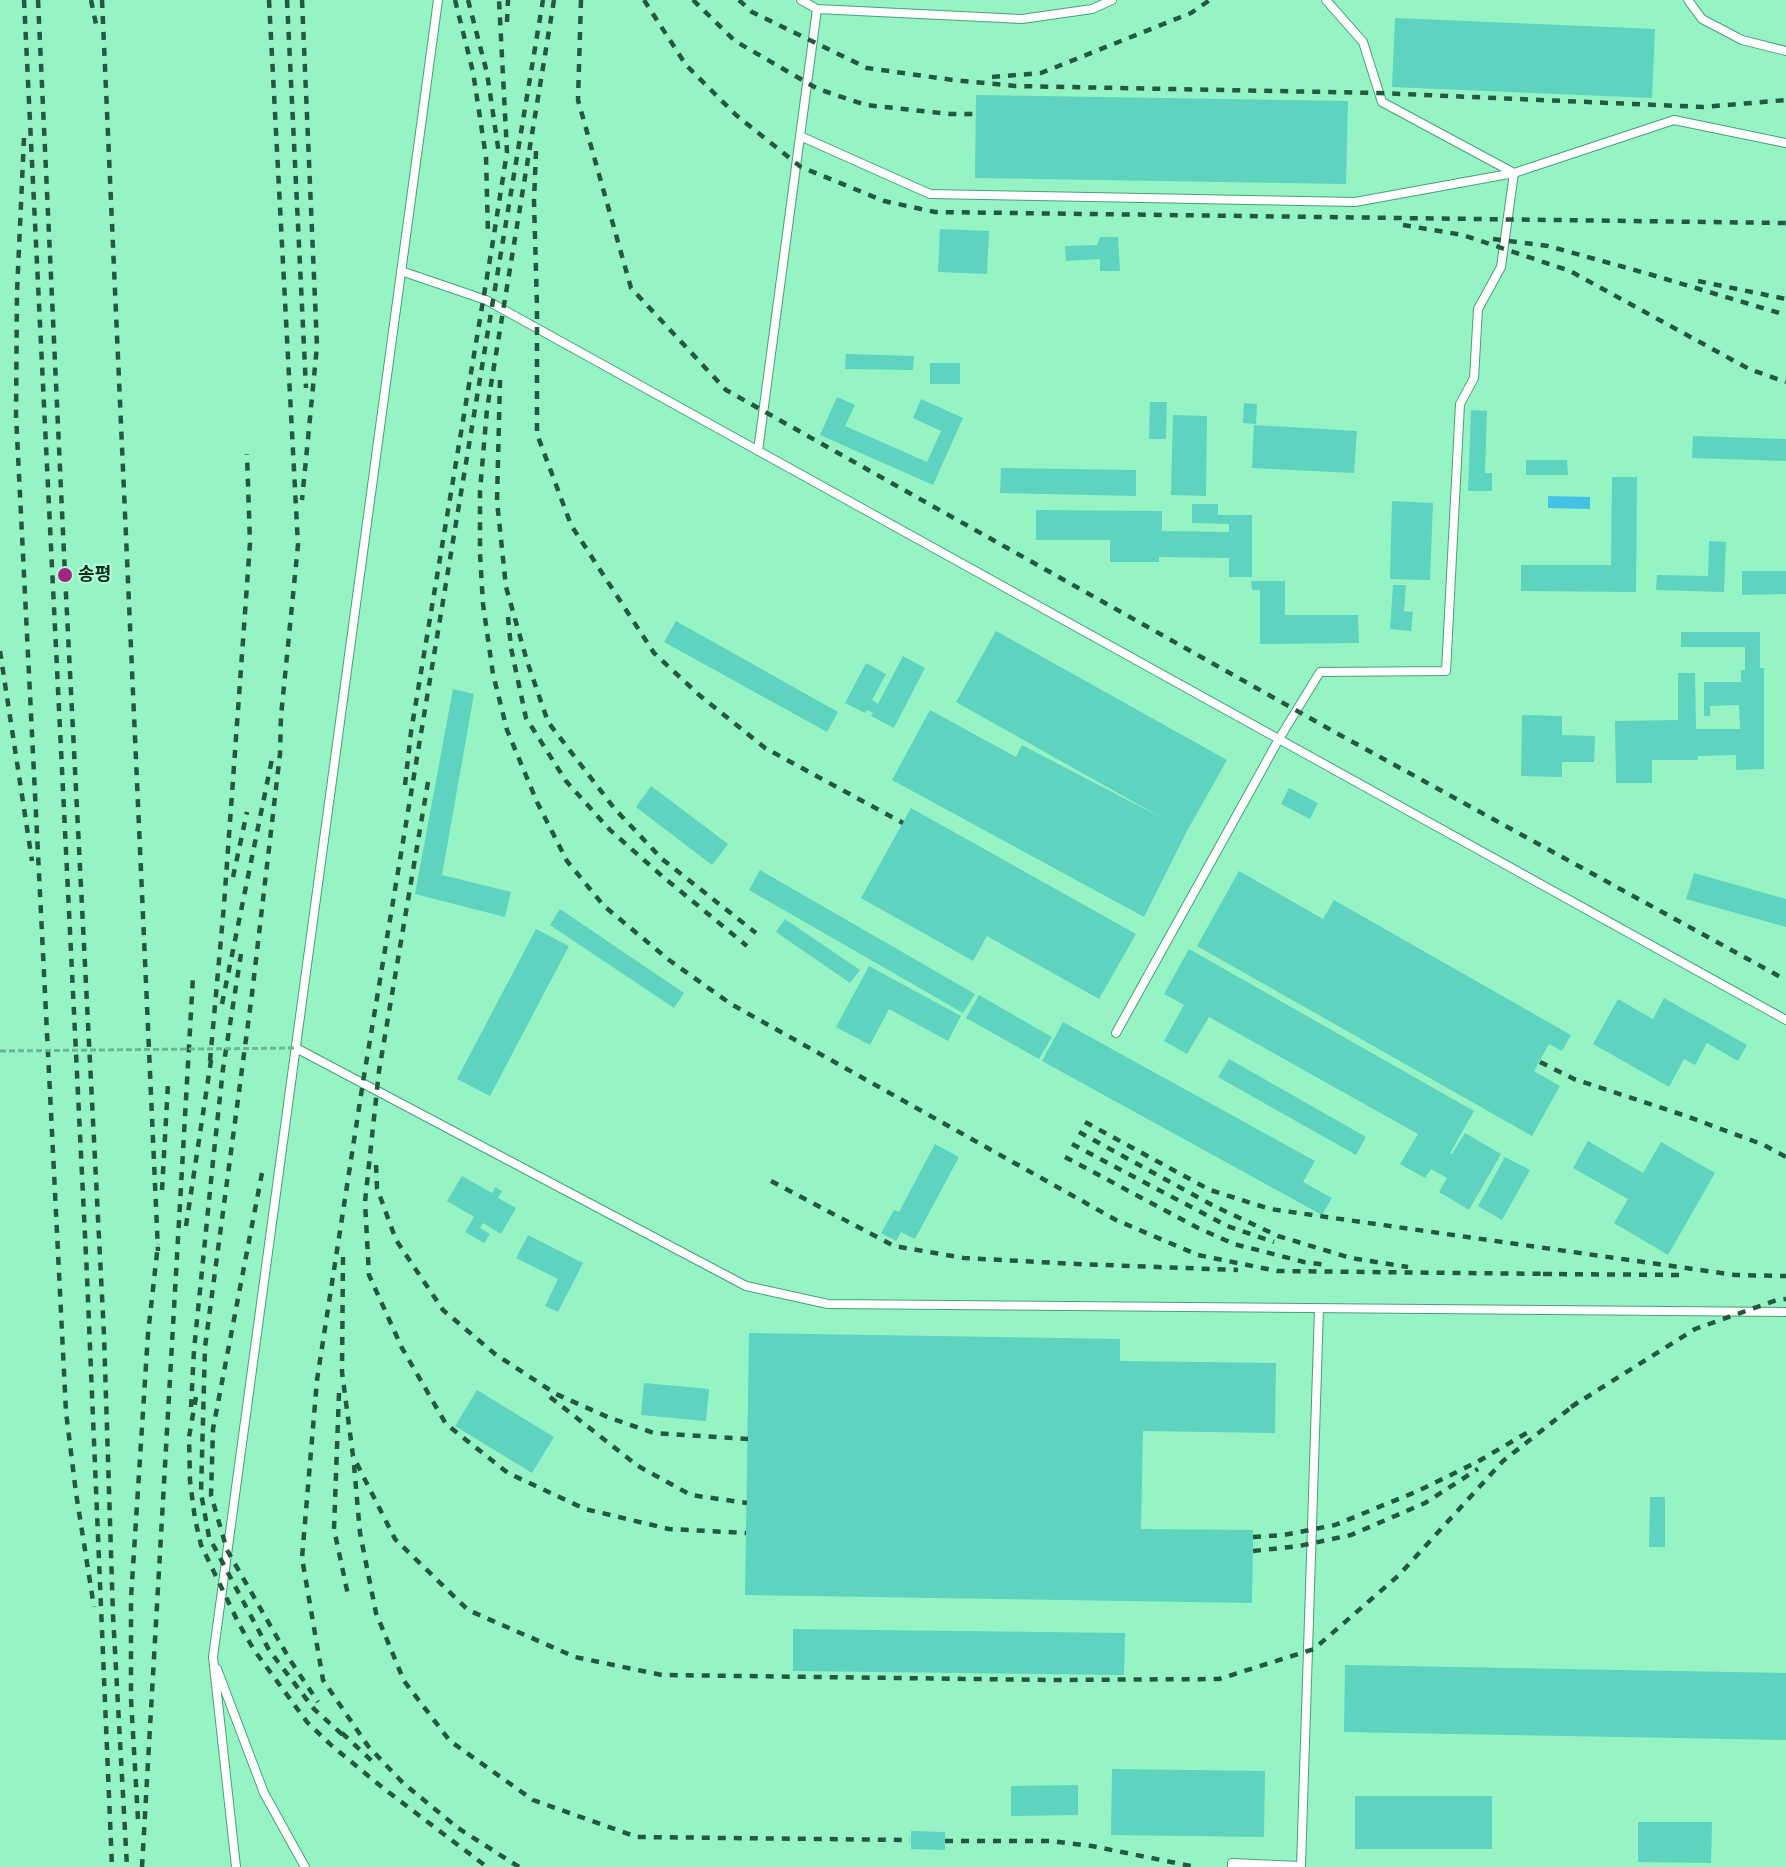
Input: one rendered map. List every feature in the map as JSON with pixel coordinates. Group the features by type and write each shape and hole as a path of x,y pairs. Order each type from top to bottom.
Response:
{"lane":[{"path":"236,1867 213,1657 438,0"},
{"path":"801,0 817,9 1022,19 1092,9 1112,0"},
{"path":"1326,0 1363,42 1382,102 1514,173"},
{"path":"1688,0 1701,19 1742,40 1786,51"},
{"path":"758,451 817,9"},
{"path":"800,136 930,194 1355,202 1514,173 1674,120 1786,144"},
{"path":"1116,1033 1279,739 1320,672 1446,671 1460,404 1474,378 1478,309 1501,267 1514,173"},
{"path":"401,271 486,300 1786,1020"},
{"path":"296,1048 746,1286 828,1304 1786,1312"},
{"path":"1232,1867 1232,1863 1301,1866 1319,1309"},
{"path":"213,1657 264,1793 305,1867"}],"path":[{"path":"0,1051 296,1048"}],"water":[{"path":"1548,496 1590,497 1590,509 1548,508"}],"building":[{"path":"1395,18 1655,29 1652,98 1392,87"},
{"path":"976,95 1348,101 1346,184 975,178"},
{"path":"940,229 989,231 987,274 938,272"},
{"path":"1100,237 1118,237 1120,271 1100,271 1100,259 1066,261 1065,246 1097,245"},
{"path":"846,354 914,356 913,370 845,369"},
{"path":"930,363 960,363 960,384 930,384"},
{"path":"837,397 855,405 845,426 927,462 941,431 913,418 921,399 963,418 933,485 820,435"},
{"path":"1150,402 1167,402 1166,439 1149,439"},
{"path":"1244,403 1257,404 1256,424 1243,423"},
{"path":"1471,410 1487,411 1485,473 1492,473 1492,491 1468,491"},
{"path":"1173,415 1207,416 1206,496 1171,495"},
{"path":"1254,425 1357,431 1354,473 1252,468"},
{"path":"1693,436 1786,439 1786,461 1692,458"},
{"path":"1526,460 1567,460 1568,475 1526,475"},
{"path":"1001,468 1136,470 1136,496 1000,493"},
{"path":"1612,477 1637,477 1636,592 1521,591 1521,565 1611,565"},
{"path":"1392,501 1433,503 1430,580 1390,579"},
{"path":"1192,504 1218,504 1218,515 1252,515 1252,577 1229,577 1229,558 1159,557 1159,562 1110,562 1110,540 1036,540 1036,510 1162,511 1162,531 1229,532 1229,524 1192,523"},
{"path":"1709,541 1726,542 1724,592 1656,590 1657,575 1708,576"},
{"path":"1742,571 1786,571 1786,594 1742,595"},
{"path":"1251,581 1285,581 1285,615 1358,615 1359,643 1260,644 1260,590 1252,590"},
{"path":"1393,585 1406,585 1404,611 1413,612 1411,631 1390,629"},
{"path":"676,621 838,712 827,732 664,642"},
{"path":"996,631 1227,760 1187,831 1144,917 892,780 930,710 1016,757 1022,745 1164,819 956,702"},
{"path":"1681,632 1760,632 1760,668 1764,668 1764,769 1736,770 1736,755 1698,756 1698,760 1652,760 1652,783 1616,783 1615,721 1678,720 1678,673 1695,673 1696,729 1740,729 1739,705 1710,706 1710,716 1704,716 1704,682 1741,682 1741,670 1745,670 1745,647 1681,647"},
{"path":"903,656 925,668 894,728 871,716 873,713 867,710 865,713 845,703 866,663 886,674 872,700 878,704"},
{"path":"453,689 474,694 442,875 511,892 505,917 415,894"},
{"path":"1522,715 1562,716 1562,735 1595,736 1594,762 1562,762 1562,777 1521,776"},
{"path":"651,786 728,844 712,865 636,807"},
{"path":"1289,788 1318,803 1310,819 1281,804"},
{"path":"911,808 1136,934 1099,999 987,936 973,961 861,898"},
{"path":"760,870 975,994 963,1013 749,890"},
{"path":"1239,871 1323,919 1334,900 1571,1035 1562,1051 1549,1044 1534,1071 1560,1086 1532,1136 1197,946"},
{"path":"1694,873 1786,899 1786,927 1686,899"},
{"path":"560,909 684,993 674,1008 550,925"},
{"path":"785,919 860,970 850,983 776,932"},
{"path":"536,929 569,946 490,1096 457,1079"},
{"path":"1189,949 1474,1111 1450,1153 1452,1154 1465,1133 1501,1154 1469,1210 1439,1192 1447,1178 1431,1169 1425,1178 1400,1164 1418,1134 1209,1017 1187,1054 1164,1041 1184,1005 1164,994"},
{"path":"869,966 961,1016 948,1041 889,1009 870,1045 836,1027"},
{"path":"979,995 1052,1037 1039,1059 966,1018"},
{"path":"1664,998 1747,1045 1738,1061 1707,1043 1695,1065 1684,1059 1669,1087 1593,1044 1618,999 1653,1019"},
{"path":"1063,1022 1315,1161 1303,1182 1332,1198 1322,1215 1042,1061"},
{"path":"1229,1059 1366,1137 1356,1155 1218,1077"},
{"path":"1588,1141 1643,1173 1661,1142 1715,1173 1668,1255 1614,1223 1628,1199 1573,1168"},
{"path":"935,1144 959,1157 915,1239 901,1232 896,1241 881,1233 894,1210 899,1212"},
{"path":"1505,1157 1530,1170 1502,1220 1478,1206"},
{"path":"462,1176 492,1193 495,1187 502,1191 498,1198 516,1208 501,1234 483,1223 480,1228 490,1234 484,1243 465,1232 474,1217 447,1201"},
{"path":"528,1235 583,1263 558,1312 545,1306 558,1279 516,1258"},
{"path":"749,1333 1120,1339 1120,1361 1276,1363 1275,1433 1143,1431 1141,1529 1253,1530 1252,1603 745,1595"},
{"path":"644,1383 709,1389 706,1421 641,1415"},
{"path":"477,1390 554,1437 532,1473 455,1426"},
{"path":"1650,1497 1665,1497 1665,1547 1649,1547"},
{"path":"793,1629 1125,1633 1124,1675 793,1671"},
{"path":"1345,1665 1786,1673 1786,1740 1344,1732"},
{"path":"1112,1769 1265,1771 1264,1837 1111,1835"},
{"path":"1078,1785 1078,1815 1011,1816 1011,1786"},
{"path":"1355,1796 1492,1796 1492,1849 1355,1849"},
{"path":"1638,1822 1712,1822 1711,1863 1638,1862"},
{"path":"911,1831 945,1832 945,1850 911,1849"}],"railway":[{"path":"24,0 87,1276 112,1867"},
{"path":"38,0 104,1335 113,1615 127,1867"},
{"path":"91,0 97,29"},
{"path":"102,0 158,1251"},
{"path":"269,0 298,545 281,716 280,754 252,994 205,1347 201,1493 209,1537 269,1650 314,1709 346,1738"},
{"path":"287,0 306,388"},
{"path":"302,0 317,346 302,500"},
{"path":"455,0 473,72 486,157 488,234"},
{"path":"468,0 487,73 499,154"},
{"path":"405,785 411,732 507,152 499,0"},
{"path":"507,22 508,0"},
{"path":"519,1867 458,1828 403,1783 368,1746 323,1680 302,1558 317,1380 363,1082 543,0"},
{"path":"554,0 487,409 480,491 480,554 483,604 493,674 507,730 537,802 567,861 604,906 669,960 731,1004 1116,1220 1198,1255 1277,1271 1552,1274"},
{"path":"581,0 578,100 631,288 726,390 1340,735 1786,980"},
{"path":"644,0 686,65 736,115 801,167 884,201 935,212 1786,223"},
{"path":"693,0 735,41 818,89 866,105 950,114 976,114"},
{"path":"739,0 752,12 867,68 1015,86 1379,93 1703,107 1786,100"},
{"path":"992,77 1041,73 1191,13 1210,0"},
{"path":"24,138 17,292 16,415 66,1412 94,1607"},
{"path":"536,151 534,201 537,434 571,525 654,653 698,694 765,748 903,823"},
{"path":"1403,225 1463,235 1570,271 1749,369 1786,382"},
{"path":"1493,239 1548,246 1786,315"},
{"path":"1698,281 1786,299"},
{"path":"500,380 497,501 506,587 527,661 548,722 614,808 662,859 756,933"},
{"path":"210,1061 224,905 250,543 247,454"},
{"path":"508,617 511,648 526,718 566,781 610,830 747,946"},
{"path":"0,651 32,861"},
{"path":"222,1004 273,754"},
{"path":"428,782 379,1071 365,1202 369,1275 402,1348 446,1424 508,1473 585,1509 669,1529 746,1533"},
{"path":"233,877 247,812"},
{"path":"191,1407 194,1350 223,1069 241,954"},
{"path":"142,1867 193,977"},
{"path":"186,1226 212,1054"},
{"path":"1540,1062 1574,1079 1686,1116 1764,1145 1786,1157"},
{"path":"162,1190 168,1084"},
{"path":"1085,1122 1210,1190 1270,1209 1735,1275 1786,1276"},
{"path":"1079,1132 1212,1205 1278,1236 1351,1258 1408,1267"},
{"path":"1072,1144 1227,1226 1274,1242"},
{"path":"1065,1157 1198,1228 1234,1244 1304,1262 1328,1265"},
{"path":"376,1165 377,1188 396,1240 443,1310 495,1354 556,1394 610,1418 654,1433 748,1439"},
{"path":"262,1173 213,1429 211,1495 227,1550 290,1660 318,1702"},
{"path":"771,1181 894,1246 964,1258 1238,1270"},
{"path":"138,1819 131,1699 131,1598 148,1334 158,1244"},
{"path":"343,1257 342,1372 353,1456 395,1539 468,1610 575,1657 662,1675 1053,1680 1219,1679 1314,1649 1399,1575 1503,1461 1578,1402"},
{"path":"1543,1274 1687,1275"},
{"path":"1571,1407 1695,1329 1777,1300 1786,1299"},
{"path":"339,1393 334,1529 348,1595"},
{"path":"196,1397 189,1437 190,1481 195,1519 201,1545 254,1650 307,1722 331,1745 383,1788 487,1867"},
{"path":"550,1397 638,1466 691,1495 747,1503"},
{"path":"1253,1537 1284,1535 1335,1525 1418,1491 1477,1462 1530,1431"},
{"path":"354,1465 360,1533 376,1613 404,1681 450,1741 533,1800 637,1837 910,1840"},
{"path":"1253,1551 1299,1546 1351,1535 1425,1503 1478,1469"},
{"path":"342,1733 373,1762"},
{"path":"945,1841 1050,1841 1092,1846 1196,1867"}],"place":[{"name":"송평","path":"65,575"}]}
